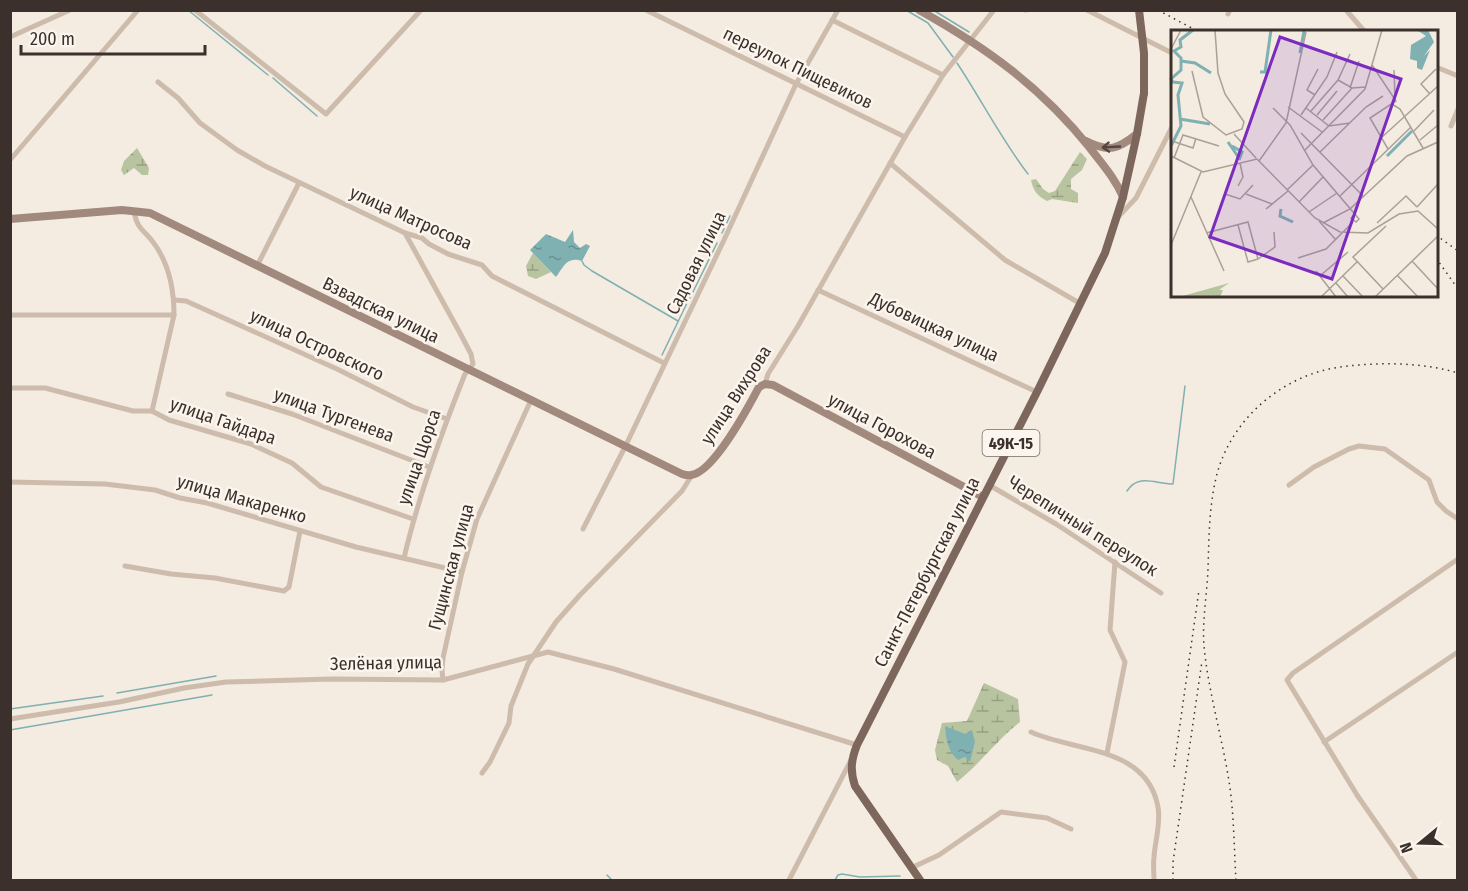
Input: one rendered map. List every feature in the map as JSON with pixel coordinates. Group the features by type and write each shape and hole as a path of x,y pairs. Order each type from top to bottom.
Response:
{"main road":[{"name":"49К-15","path":"1117,218 1137,134 1144,93 1144,53 1139,10"},
{"name":"Санкт-Петербургская улица","path":"857,745 1082,304 1105,253 1117,218"},
{"name":"49К-15","path":"857,745 852,759 851,773 855,786 920,880"}],"street":[{"path":"10,38 70,10"},
{"path":"10,160 138,10"},
{"path":"195,10 326,114 421,10"},
{"name":"переулок Пищевиков","path":"646,10 905,136"},
{"name":"Садовая улица","path":"583,529 729,230 796,84 837,10"},
{"path":"919,10 971,40 1024,78 1049,101 1082,139 1111,175 1123,197"},
{"name":"улица Вихрова","path":"482,772 490,762 509,723 511,706 528,664 556,622 682,491 692,476 701,471 717,455 735,430 759,387 765,384 768,374 798,326 905,136 944,75 994,10"},
{"path":"1087,10 1171,52"},
{"path":"1346,10 1363,30"},
{"path":"832,20 944,75"},
{"path":"1438,67 1458,76"},
{"name":"улица Матросова","path":"158,81 178,98 200,123 265,166 405,233 422,238 448,254 482,265 492,276 664,363"},
{"path":"1458,108 1451,126 1458,122"},
{"name":"Санкт-Петербургская улица","path":"1117,218 1136,198 1171,131"},
{"path":"1082,139 1107,149 1118,148 1137,134"},
{"path":"890,163 1005,260 1082,304"},
{"path":"257,266 299,183"},
{"path":"134,211 137,225 162,257 169,274 174,300 174,315 152,411"},
{"name":"Взвадская улица","path":"10,219 134,211 150,213 625,447 682,474 692,476"},
{"path":"405,233 471,354 473,364 469,369"},
{"name":"Дубовицкая улица","path":"818,290 1037,392"},
{"name":"улица Островского","path":"174,300 186,301 337,369 413,407 447,419"},
{"path":"10,315 174,315"},
{"name":"улица Щорса","path":"404,558 429,467 465,374 469,369"},
{"name":"улица Горохова","path":"765,384 773,385 983,497"},
{"name":"улица Гайдара","path":"10,388 45,388 134,411 152,411 169,420 251,444 292,463 321,487 413,519"},
{"name":"улица Тургенева","path":"228,394 292,414 429,467"},
{"name":"Гущинская улица","path":"444,680 443,658 462,572 477,519 531,400"},
{"path":"1289,485 1314,467 1349,449 1359,446 1385,449 1429,480 1437,502 1458,519"},
{"name":"улица Макаренко","path":"10,482 105,484 155,490 378,553 462,572"},
{"name":"Черепичный переулок","path":"989,485 1056,524 1161,593"},
{"path":"124,566 215,578 284,591 289,587 300,531"},
{"path":"1416,880 1357,795 1287,680 1458,559"},
{"path":"1107,753 1125,662 1110,630 1115,562"},
{"name":"Зелёная улица","path":"10,719 226,682 331,679 444,680 548,652 585,660 857,745"},
{"path":"1324,742 1458,652"},
{"path":"1031,732 1044,738 1107,753 1141,772 1158,806 1154,880"},
{"path":"789,880 852,759"},
{"path":"911,868 939,855 1001,812 1047,818 1071,829"}],"green space":[{"path":"137,148 149,168 148,175 142,175 134,168 124,175 121,170 124,161"},
{"path":"1080,152 1087,159 1082,170 1071,179 1071,189 1078,193 1078,203 1052,199 1047,201 1038,195 1031,180 1036,179 1049,193 1055,191"},
{"path":"533,253 551,272 536,279 528,276 526,266"},
{"path":"984,683 1018,699 1020,722 957,782 948,766 937,760 935,750 942,723 967,721"}],"water":[{"path":"573,230 574,242 580,248 586,244 590,246 582,261 569,261 556,277 530,250 546,234 565,242"},
{"path":"945,726 965,734 972,730 975,742 970,762 965,757 958,760 952,753"}],"waterway":[{"path":"188,10 268,75"},
{"path":"906,10 928,23 953,57"},
{"path":"933,10 969,32"},
{"path":"957,63 1028,174"},
{"path":"273,78 317,116"},
{"path":"722,233 730,216"},
{"path":"690,298 717,243"},
{"path":"582,261 592,271 678,321"},
{"path":"662,355 687,303"},
{"path":"1127,491 1137,482 1142,481 1173,484 1185,386"},
{"path":"117,693 216,676"},
{"path":"10,730 212,695"},
{"path":"10,709 103,696"},
{"path":"835,880 838,875 842,874 860,877 900,876"},
{"path":"607,875 612,880"}],"railway":[{"path":"1158,10 1195,30"},
{"path":"1438,236 1458,251"},
{"path":"1438,261 1458,289"},
{"path":"1236,880 1231,793 1206,663 1204,637 1211,509 1214,486 1224,454 1247,418 1263,402 1299,379 1319,372 1340,367 1384,364 1414,365 1458,373"},
{"path":"1174,767 1199,590"},
{"path":"1173,880 1173,862 1202,661"}]}
